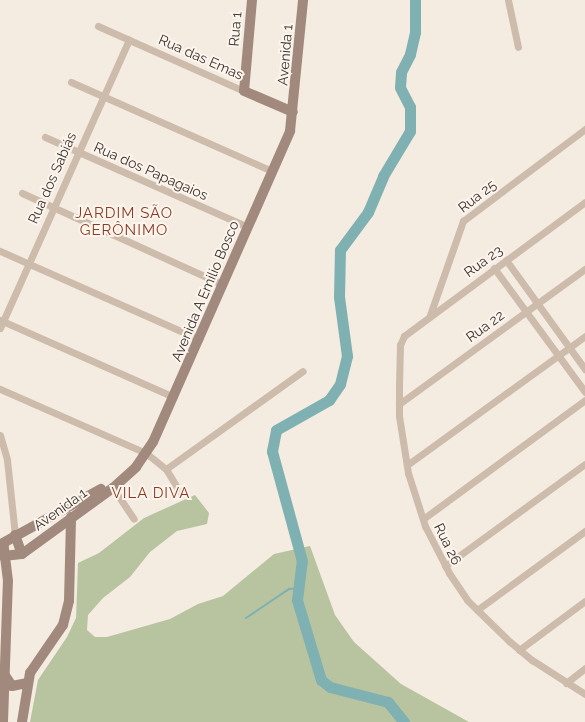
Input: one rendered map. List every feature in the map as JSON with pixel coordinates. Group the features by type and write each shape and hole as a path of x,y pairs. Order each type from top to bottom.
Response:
{"main road":[{"name":"Rua 1","path":"244,91 252,0"},
{"name":"Avenida 1","path":"293,112 303,0"},
{"name":"Rua das Emas","path":"244,91 293,112"},
{"name":"Avenida A Emilio Bosco","path":"128,474 146,453 174,397 290,131 293,112"},
{"name":"Avenida 1","path":"22,554 113,488 128,474"},
{"path":"3,719 3,673 8,581 2,556 2,542 128,474"},
{"path":"22,718 30,673 63,626 69,601 72,517"},
{"path":"2,556 22,554 14,535"},
{"path":"3,673 12,686 28,683"}],"street":[{"path":"508,0 518,47"},
{"name":"Rua das Emas","path":"98,26 244,91"},
{"name":"Rua dos Sabiás","path":"1,323 128,40"},
{"path":"71,82 272,171"},
{"name":"Rua 25","path":"430,315 463,221 585,129"},
{"name":"Rua dos Papagaios","path":"45,138 248,227"},
{"path":"22,193 222,284"},
{"name":"Rua 23","path":"400,344 404,336 430,315 585,202"},
{"path":"0,251 199,339"},
{"path":"506,260 585,369"},
{"path":"494,268 585,392"},
{"name":"Rua 22","path":"399,404 585,269"},
{"path":"1,323 174,397"},
{"path":"407,465 585,336"},
{"name":"Rua 26","path":"400,344 399,404 407,465 423,518 445,566 476,610 519,650 585,694"},
{"path":"166,469 303,371"},
{"path":"0,389 146,453 166,469 181,494"},
{"path":"423,518 585,400"},
{"path":"0,435 7,460 14,535"},
{"path":"445,566 585,464"},
{"path":"113,488 134,518"},
{"path":"476,610 585,531"},
{"path":"519,650 585,601"},
{"path":"566,682 585,668"}],"green space":[{"path":"195,495 209,513 207,524 177,531 150,552 130,577 103,598 88,615 87,630 95,637 107,637 170,619 198,604 223,596 274,554 310,546 335,615 354,642 401,684 469,722 30,722 38,680 67,637 76,618 78,563 99,553 144,518"}],"waterway":[{"path":"404,722 388,702 330,687 321,680 297,600 302,561 272,451 276,430 329,400 340,384 347,356 339,297 340,250 368,212 383,176 410,131 410,107 400,87 401,72 410,54 415,32 415,0"},
{"path":"246,618 289,589 298,588"}],"district":[{"name":"JARDIM SÃO GERÔNIMO","path":"124,222"},
{"name":"VILA DIVA","path":"151,494"}]}
